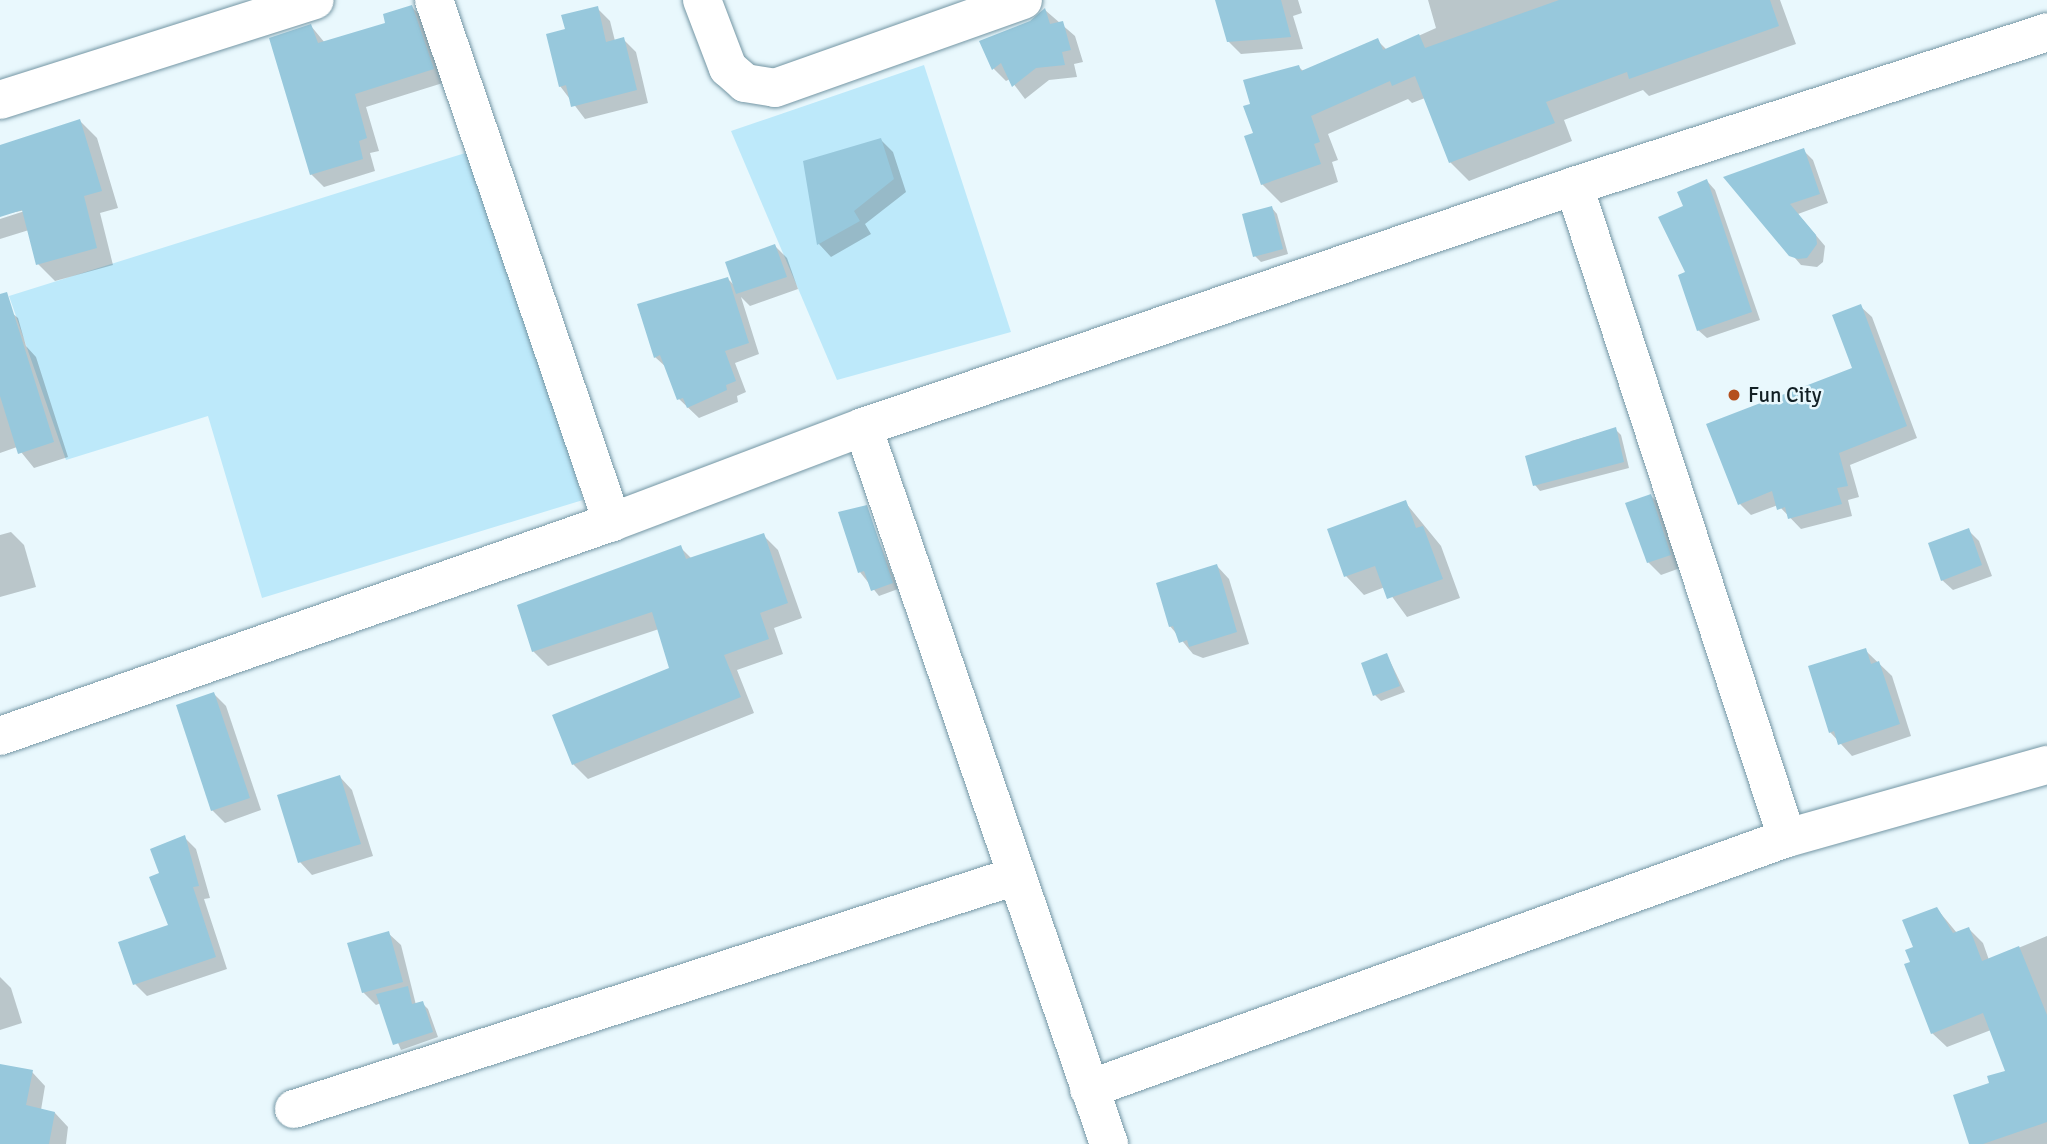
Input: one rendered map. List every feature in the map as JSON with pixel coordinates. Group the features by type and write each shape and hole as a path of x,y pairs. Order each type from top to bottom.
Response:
{"street":[{"path":"0,100 315,0"},
{"path":"434,0 612,522"},
{"path":"702,0 728,68 745,83 775,88 1023,0"},
{"path":"0,736 612,522 863,427 1574,186 2047,32"},
{"path":"1574,186 1787,838"},
{"path":"863,427 1109,1144"},
{"path":"1089,1089 1787,838 2047,765"},
{"path":"294,1109 1016,876"}],"shaded area":[{"path":"924,65 1011,332 837,380 731,131"},
{"path":"478,149 583,500 262,598 208,416 66,460 9,296"}],"building":[{"path":"1215,0 1281,0 1291,37 1227,42"},
{"path":"1559,0 1770,0 1779,26 1629,79 1627,72 1546,102 1555,123 1449,163 1415,76 1392,86 1390,81 1311,116 1320,142 1314,144 1321,164 1261,185 1244,136 1253,133 1243,106 1250,104 1243,80 1299,65 1301,71 1378,38 1383,50 1419,34 1425,48"},
{"path":"412,5 434,69 355,94 367,138 359,141 363,159 310,175 269,38 311,24 318,43 385,23 383,14"},
{"path":"598,6 606,42 624,37 637,90 571,107 566,85 559,87 546,34 565,29 561,15"},
{"path":"1045,8 1050,24 1063,21 1071,50 1062,52 1065,65 1036,68 1012,87 1001,63 992,70 979,41 1030,21"},
{"path":"80,119 102,191 84,196 97,248 36,265 22,210 0,217 0,145"},
{"path":"881,138 894,179 854,211 860,221 817,245 803,161"},
{"path":"1804,148 1820,194 1790,204 1816,235 1817,244 1807,258 1798,259 1789,256 1723,177"},
{"path":"1707,179 1752,312 1697,331 1678,275 1685,272 1658,217 1683,206 1677,192"},
{"path":"1272,206 1283,249 1253,257 1242,214"},
{"path":"775,244 787,277 736,294 725,262"},
{"path":"728,277 749,343 725,351 736,381 726,385 727,390 687,408 683,398 677,400 660,355 654,358 637,304"},
{"path":"7,292 54,442 18,454 0,396 0,294"},
{"path":"1861,304 1907,426 1839,453 1848,486 1837,488 1842,504 1788,519 1785,507 1777,510 1772,491 1738,505 1706,424 1852,368 1832,315"},
{"path":"1616,427 1624,462 1533,486 1525,456"},
{"path":"1651,494 1671,555 1647,563 1625,503"},
{"path":"1406,500 1416,528 1423,526 1443,579 1387,599 1375,566 1344,577 1327,529"},
{"path":"867,505 893,583 871,591 864,571 858,573 838,512"},
{"path":"1969,528 1982,565 1941,581 1928,543"},
{"path":"764,533 788,603 760,613 769,639 724,655 741,697 572,765 552,715 669,668 652,612 532,652 517,605 681,545 686,559"},
{"path":"1217,564 1237,632 1189,647 1187,640 1179,643 1173,626 1169,627 1156,583"},
{"path":"1866,648 1871,664 1879,661 1900,724 1838,745 1834,731 1829,733 1808,666"},
{"path":"1387,653 1400,686 1373,696 1361,663"},
{"path":"214,692 250,798 211,811 176,705"},
{"path":"340,775 361,844 298,863 277,795"},
{"path":"185,835 199,886 193,887 216,957 133,985 118,942 168,925 149,877 159,873 150,849"},
{"path":"1937,907 1953,933 1969,927 1982,961 2019,946 2047,1015 2047,1122 1983,1144 1969,1144 1953,1095 1989,1083 1987,1076 2005,1071 1983,1013 1931,1034 1904,964 1910,962 1905,950 1913,947 1902,920"},
{"path":"389,931 403,982 362,993 347,943"},
{"path":"408,986 412,1004 423,1001 433,1032 393,1045 376,994"},
{"path":"0,1064 33,1070 26,1105 55,1112 49,1144 0,1144"}],"place":[{"name":"Fun City","path":"1734,395"}]}
